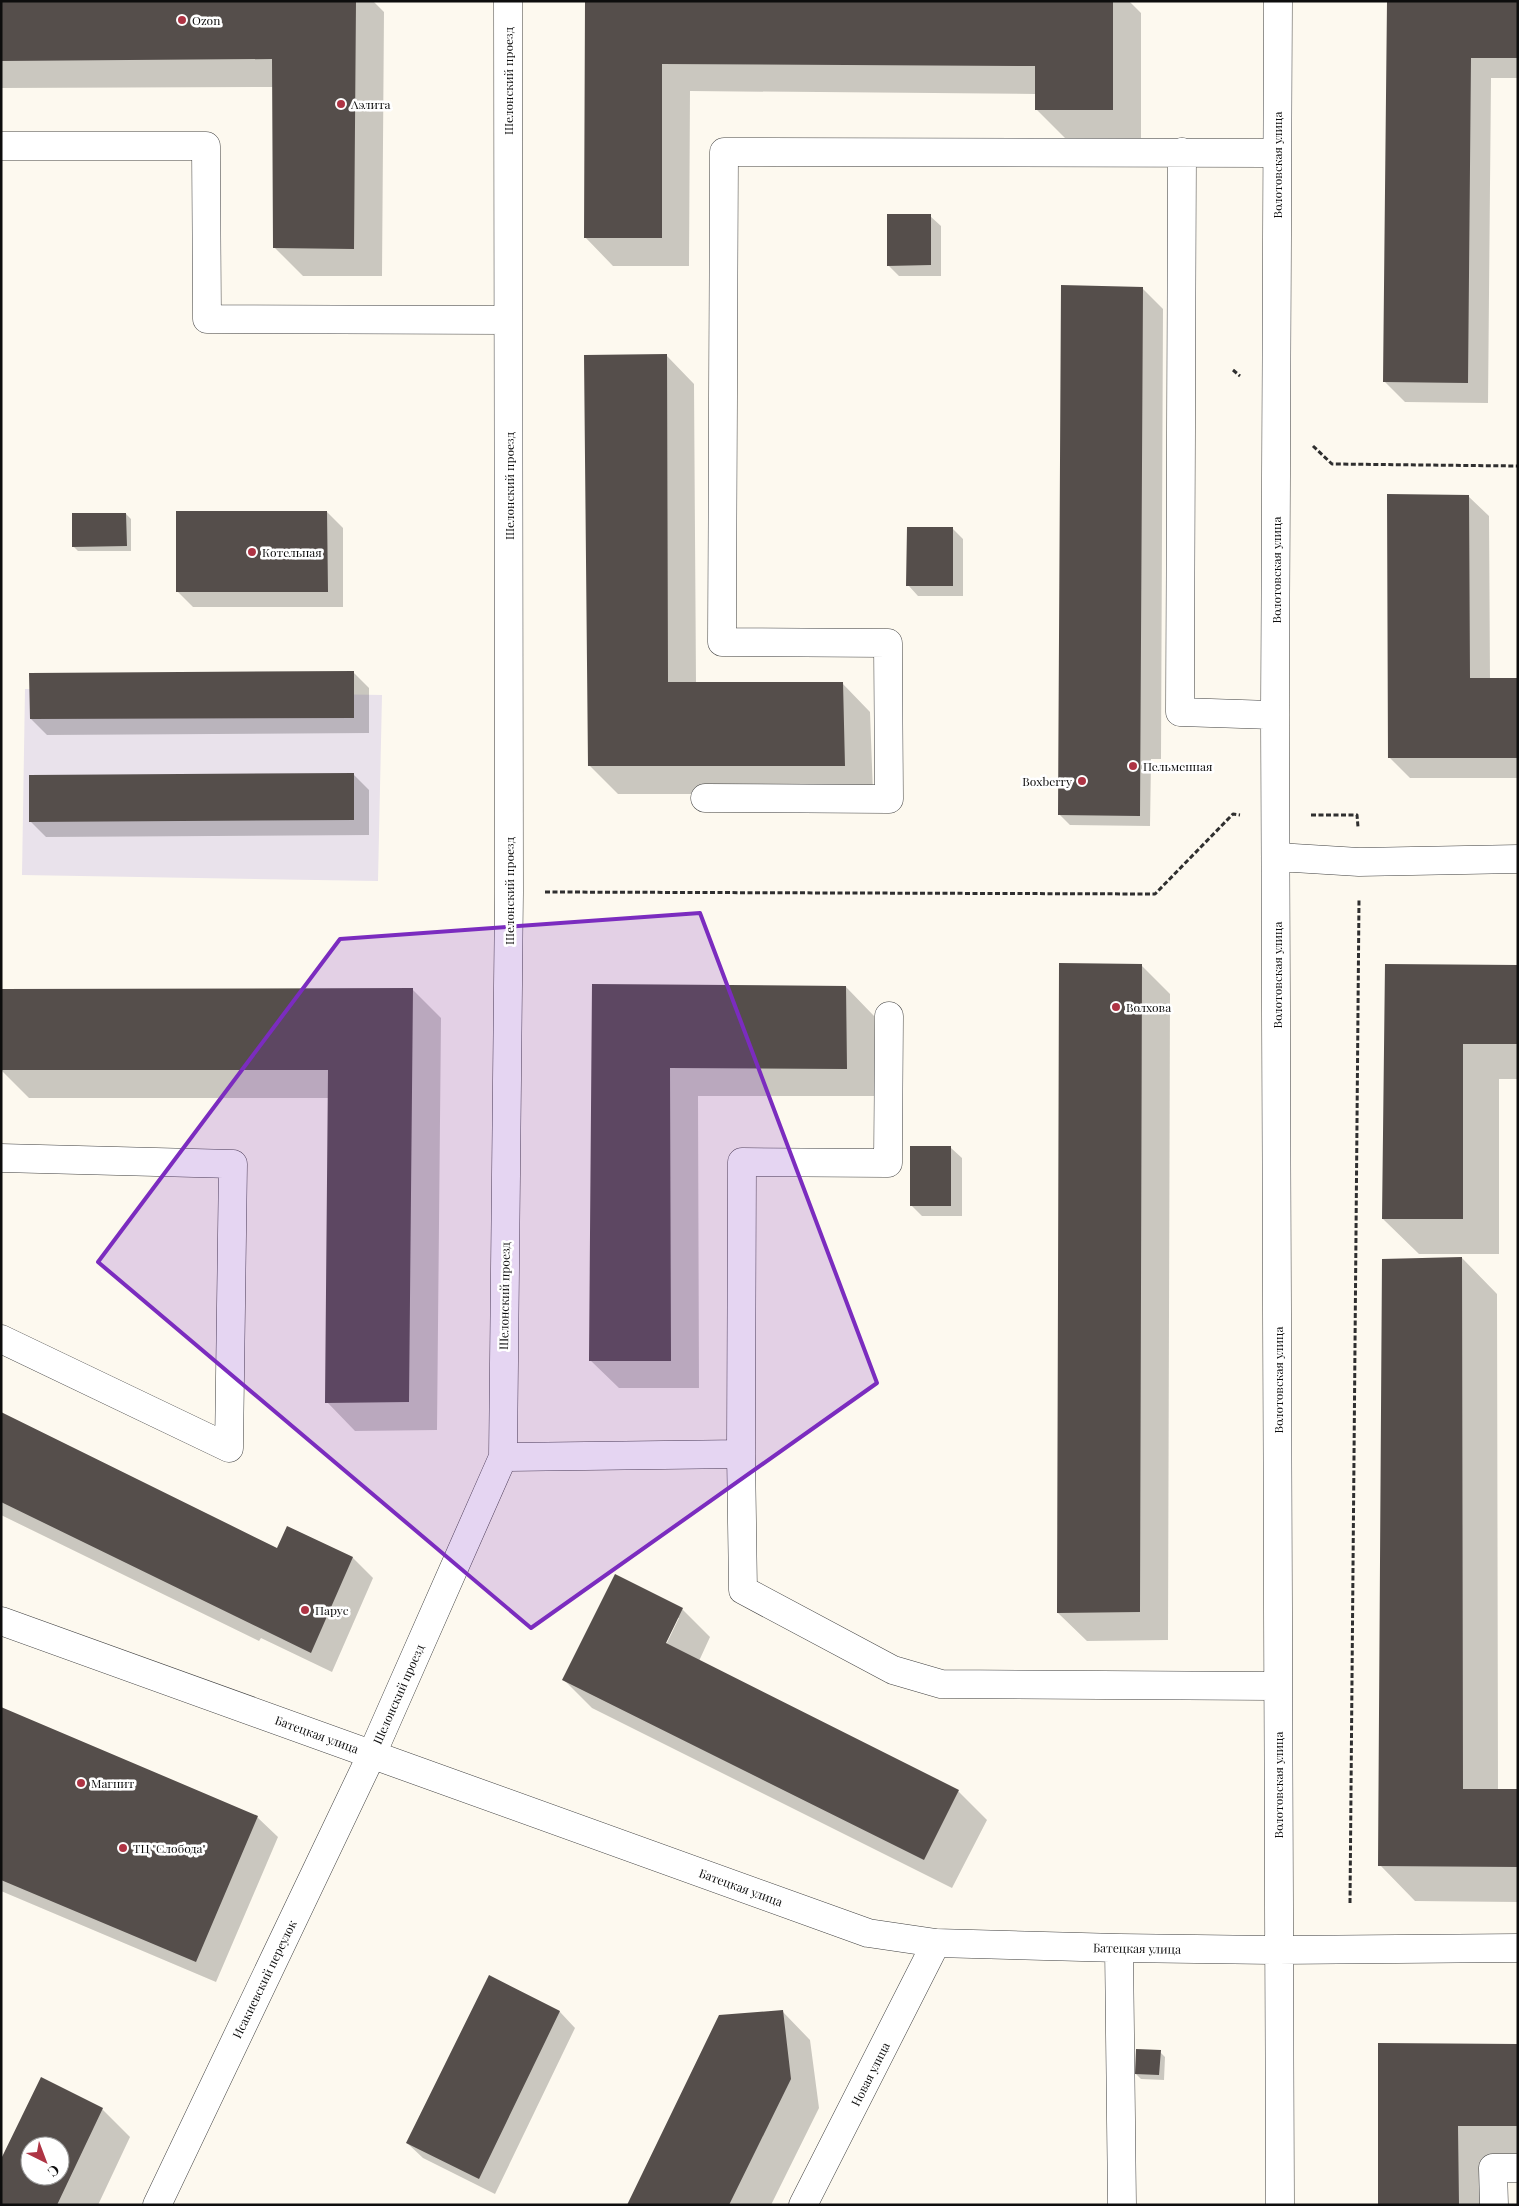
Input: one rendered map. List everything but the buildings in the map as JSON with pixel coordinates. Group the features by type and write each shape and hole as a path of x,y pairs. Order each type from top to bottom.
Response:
{"street":[{"name":"Шелонский проезд","path":"372,1754 503,1457 509,892 508,1"},
{"name":"Волотовская улица","path":"1278,1 1275,715 1277,857 1280,2205"},
{"path":"1,146 206,146 206,319 508,320"},
{"path":"705,798 889,799 888,643 722,642 724,152 1277,153"},
{"path":"1182,152 1180,712 1275,715"},
{"path":"1277,857 1359,862 1518,859"},
{"path":"889,1016 888,1163 742,1162 741,1454 743,1590 893,1670 942,1684 1278,1686"},
{"path":"1,1158 233,1164 229,1448 1,1340"},
{"path":"503,1457 741,1454"},
{"name":"Батецкая улица","path":"1,1622 868,1933 936,1943 1119,1948 1278,1950 1518,1948"},
{"name":"Исакиевский переулок","path":"157,2205 372,1754"},
{"name":"Новая улица","path":"803,2205 936,1943"},
{"path":"1119,1948 1122,2205"},
{"path":"1494,2205 1493,2168 1518,2168"}],"path":[{"path":"1233,370 1332,464 1518,466"},
{"path":"509,892 1155,894 1233,814"},
{"path":"1350,1903 1359,862 1357,814"}],"highlighted area":[{"path":"700,913 877,1383 531,1628 98,1262 340,939"}],"shaded area":[{"path":"25,689 382,695 378,881 22,875"}],"place":[{"name":"Ozon","path":"182,20"},
{"name":"Аэлита","path":"341,104"},
{"name":"Котельная","path":"252,552"},
{"name":"Пельменная","path":"1133,766"},
{"name":"Boxberry","path":"1082,781"},
{"name":"Волхова","path":"1116,1007"},
{"name":"Парус","path":"305,1610"},
{"name":"Магнит","path":"81,1783"},
{"name":"ТЦ \"Слобода\"","path":"123,1848"}]}
